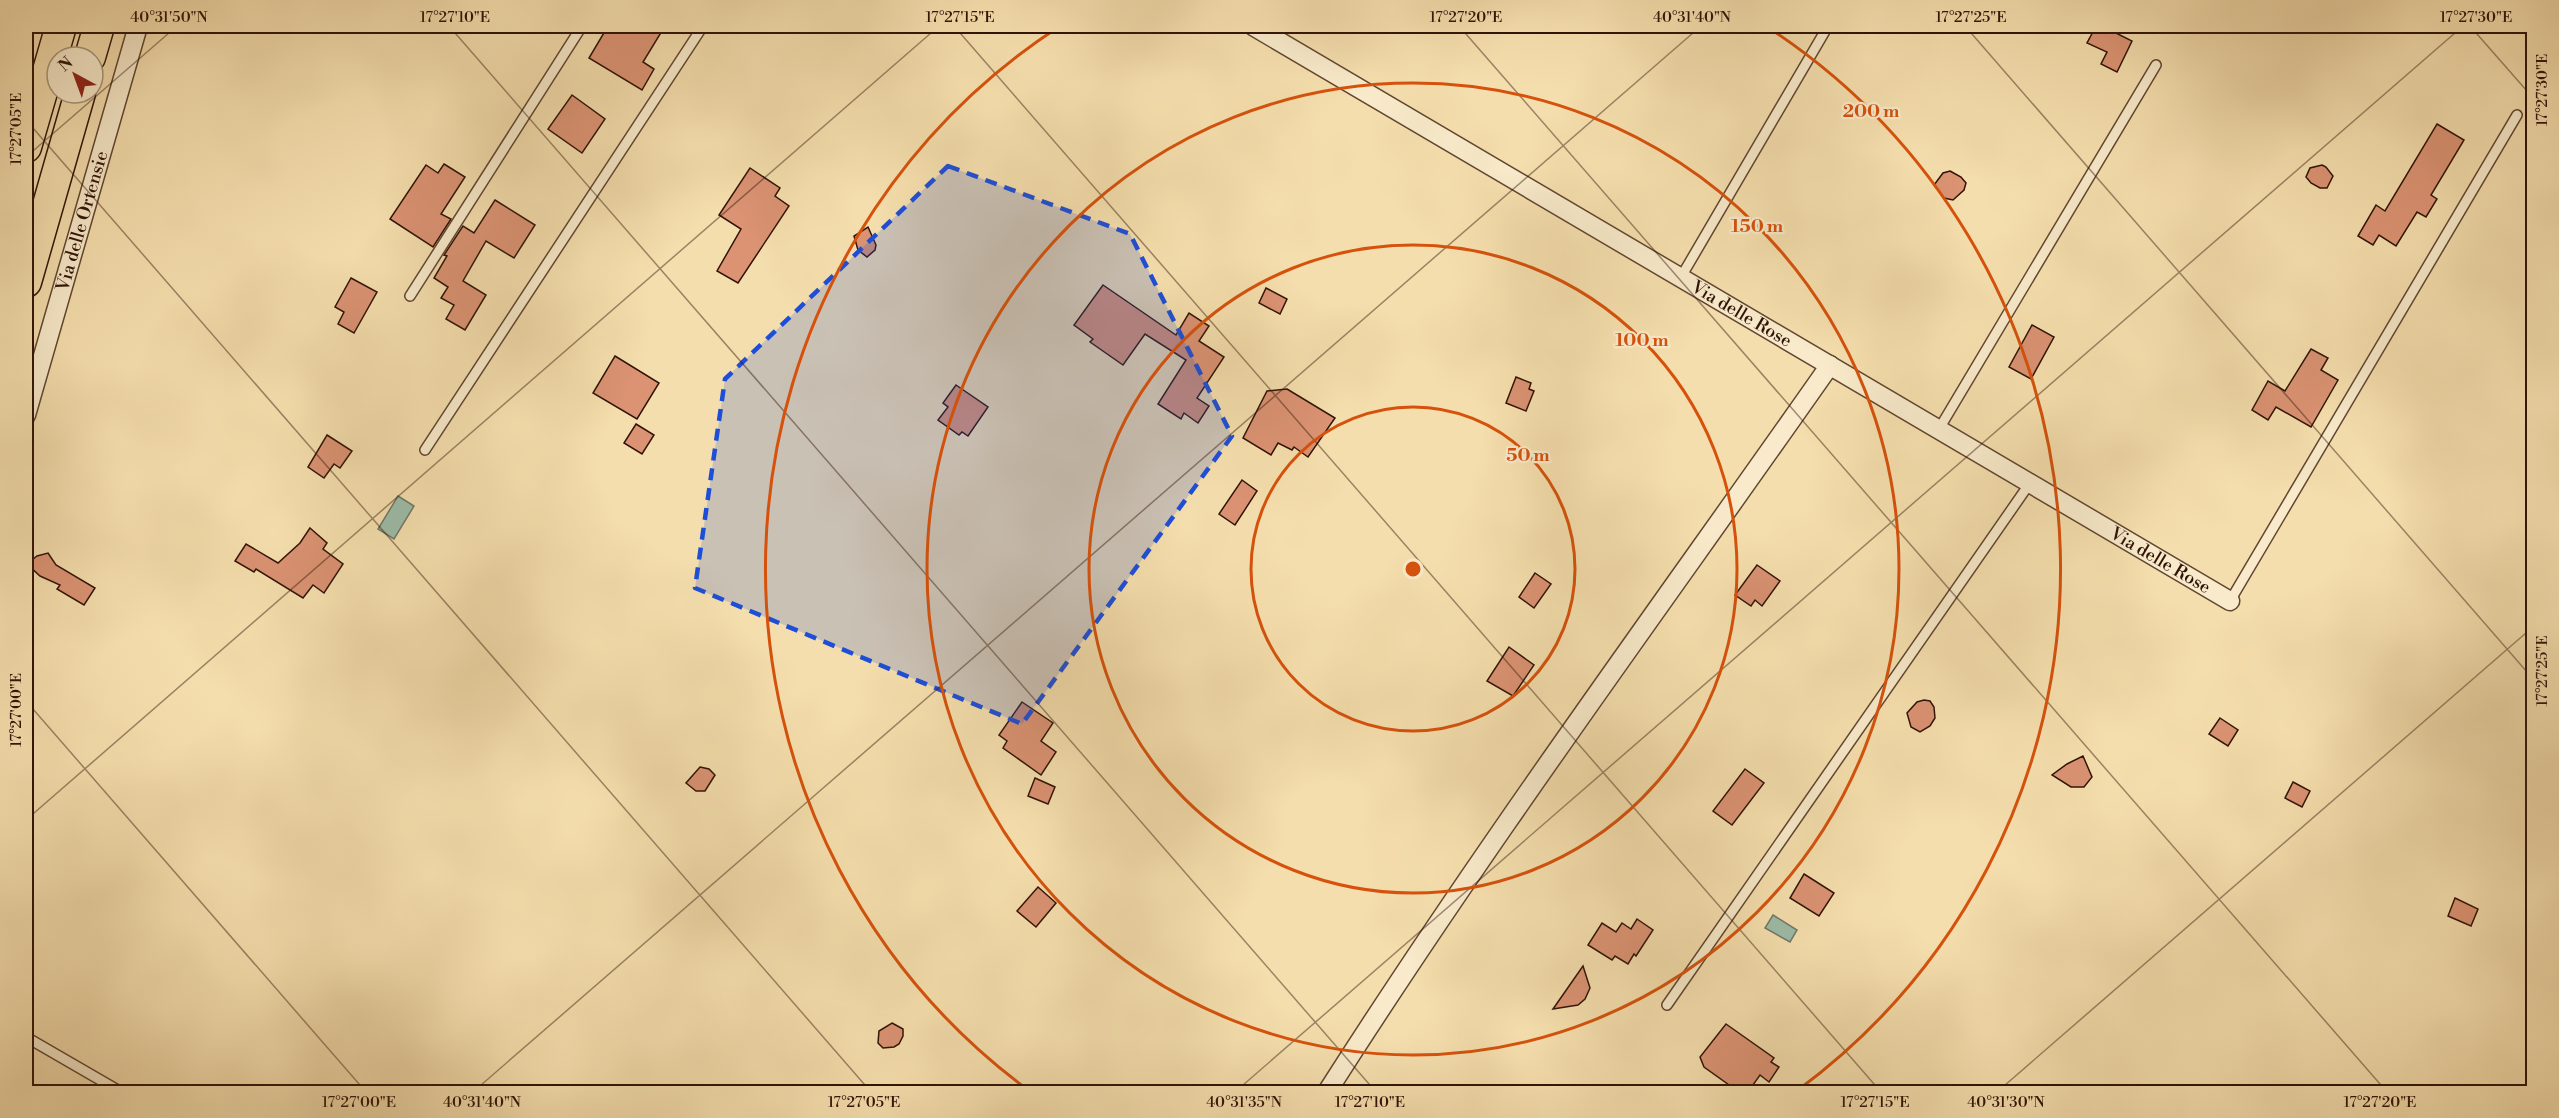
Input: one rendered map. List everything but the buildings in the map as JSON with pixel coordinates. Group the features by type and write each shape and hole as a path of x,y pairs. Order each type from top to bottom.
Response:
{"highway":[{"path":"26,147 61,26"},
{"path":"93,45 99,26"},
{"path":"26,282 77,105"}],"street":[{"name":"Via delle Ortensie","path":"26,415 138,26"},
{"name":"Via delle Rose","path":"1253,26 2230,601"},
{"path":"1327,1092 1384,1004 1540,777 1830,365"}],"lane":[{"path":"410,296 582,26"},
{"path":"425,450 704,26"},
{"path":"1681,277 1828,26"},
{"path":"1939,429 2156,65"},
{"path":"2230,601 2517,115"},
{"path":"1667,1005 2030,483"},
{"path":"26,1037 121,1092"}],"highlighted area":[{"path":"948,166 1130,234 1232,436 1022,724 695,588 725,379"}],"shaded area":[{"path":"398,496 414,506 394,539 378,529"},
{"path":"1773,915 1797,930 1790,942 1765,928"}]}
